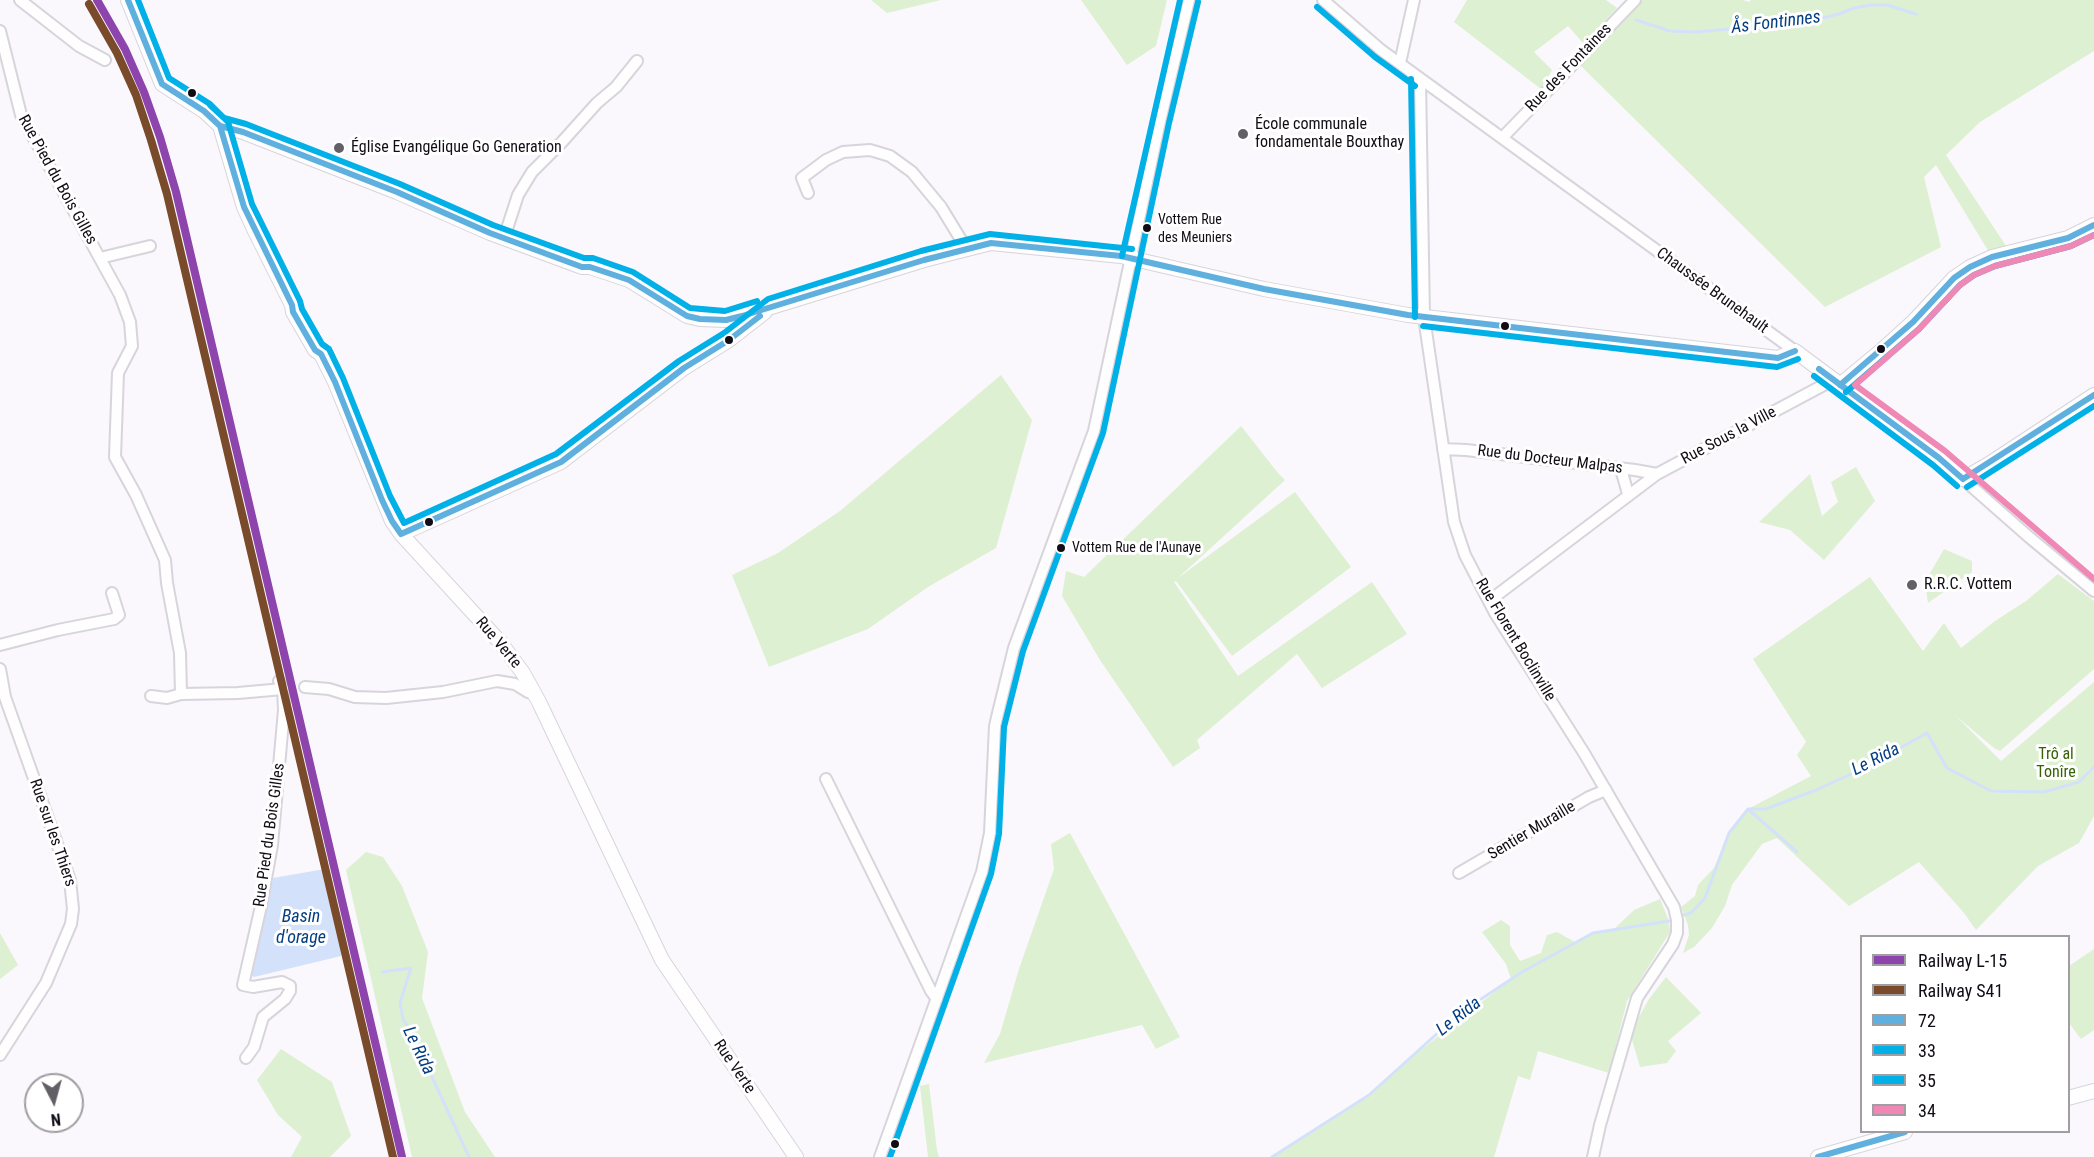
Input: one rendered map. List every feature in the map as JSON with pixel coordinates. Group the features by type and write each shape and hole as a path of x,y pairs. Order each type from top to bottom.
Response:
{"street":[{"path":"20,0 79,46 105,60"},
{"path":"128,0 162,84 204,111 220,126 237,130 397,192 504,238 582,267 590,267 629,280 687,316 700,319 726,320 966,248 991,243 1131,258 1264,289 1424,317 1778,358 1795,351"},
{"path":"880,1157 982,872 990,833 995,726 1014,648 1094,431 1165,100 1189,0"},
{"name":"Chaussée Brunehault","path":"1323,0 1381,50 1420,79 1503,137 1939,458 2094,591"},
{"path":"1400,63 1414,0"},
{"name":"Rue des Fontaines","path":"1503,137 1635,0"},
{"name":"Rue Pied du Bois Gilles","path":"0,31 21,115 120,294 130,322 132,346 118,374 115,458 136,495 165,560 167,584 180,653 181,694"},
{"path":"504,238 518,195 532,172 597,103 616,87 637,61"},
{"name":"Rue Florent Boclinville","path":"1420,79 1424,317 1454,522 1465,555 1495,614 1606,790 1674,908 1677,920 1677,933 1668,953 1637,998 1593,1157"},
{"name":"Rue Verte","path":"220,126 244,207 254,230 293,312 315,350 321,354 336,382 382,501 392,521 401,534 500,642 523,673 662,960 796,1157"},
{"path":"226,146 231,134 237,130"},
{"path":"808,194 798,174 843,152 870,150 890,156 912,172 941,207 966,248"},
{"path":"1836,382 1881,351 1954,278 1970,267 1992,257 2068,238 2094,225"},
{"name":"Rue Pied du Bois Gilles","path":"100,258 150,246"},
{"path":"401,534 561,462 684,368 730,339 771,307"},
{"path":"726,320 730,326 730,339"},
{"name":"Rue Sous la Ville","path":"1489,601 1657,474 1836,382"},
{"path":"1963,479 2094,395"},
{"name":"Rue du Docteur Malpas","path":"1443,449 1657,474"},
{"path":"1621,469 1628,494"},
{"path":"0,645 114,619 119,615 112,593"},
{"name":"Rue sur les Thiers","path":"0,669 5,697 70,880 73,909 71,924 46,983 0,1055"},
{"path":"305,687 329,689 355,697 386,699 443,692 497,681 515,684 534,693"},
{"name":"Rue Pied du Bois Gilles","path":"151,696 167,698 181,694 238,693 281,685 282,742 272,845 243,985 253,987 282,982 290,986 290,991 285,999 263,1017 254,1047 246,1058"},
{"path":"826,779 931,992 937,999"},
{"name":"Sentier Muraille","path":"1459,873 1589,797 1606,790"},
{"path":"2070,1097 2094,1091"},
{"path":"1818,1157 1899,1133"}],"green space":[{"path":"871,0 941,0 887,13"},
{"path":"1081,0 1167,0 1156,46 1127,65"},
{"path":"1467,0 1606,0 1617,8 1583,43 1568,26 1534,52 1552,70 1541,89 1454,22"},
{"path":"1639,0 1743,0 1749,2 1751,0 2094,0 2094,51 1980,122 1946,155 2010,252 1992,257 1936,165 1924,177 1941,247 1825,307 1579,64"},
{"path":"1001,375 1032,420 996,548 928,587 868,629 769,667 732,575 778,553 840,511"},
{"path":"1241,426 1285,480 1178,578 1295,492 1351,567 1232,656 1176,581 1174,582 1238,676 1372,582 1407,634 1322,688 1297,654 1197,740 1200,748 1173,767 1100,660 1062,596 1066,571 1084,577"},
{"path":"1856,467 1875,501 1824,560 1790,530 1759,522 1810,474 1822,516 1838,502 1831,482"},
{"path":"1944,549 1972,561 1972,572 1928,603 1925,582"},
{"name":"Trô al Tonîre","path":"2058,574 2094,601 2094,669 2000,751 1956,716 2001,761 2094,682 2094,816 2079,843 2038,866 1976,930 1919,862 1849,906 1777,838 1762,844 1732,885 1725,906 1712,928 1694,947 1683,953 1689,935 1681,907 1695,896 1698,885 1714,868 1729,833 1748,809 1811,776 1797,755 1806,742 1753,659 1870,577 1923,651 1944,623 1961,648 1995,621 2026,601"},
{"path":"1070,833 1180,1037 1156,1049 1142,1025 984,1063 1000,1034 1019,969 1054,869 1051,844"},
{"path":"366,852 383,857 402,886 428,952 422,998 465,1112 495,1157 412,1157 346,870"},
{"path":"1660,899 1669,921 1670,932 1627,1001 1609,1073 1538,1051 1530,1080 1518,1076 1494,1157 1272,1157 1369,1095 1403,1064 1511,979 1506,964 1482,932 1501,920 1510,926 1510,945 1520,961 1541,953 1547,935 1557,932 1575,942 1593,933 1612,931 1634,910"},
{"path":"0,933 18,965 0,979"},
{"path":"2094,949 2094,1030 2081,1039 2070,1024 2070,965"},
{"path":"1666,977 1701,1013 1668,1041 1676,1051 1667,1063 1640,1067 1630,1033 1649,999"},
{"path":"281,1049 332,1082 351,1136 330,1157 291,1157 302,1137 278,1115 257,1080"},
{"path":"929,1084 939,1157 928,1157 920,1086"}],"water":[{"name":"Basin d'orage","path":"325,869 340,926 341,956 252,976 273,878"}],"waterway":[{"name":"Ås Fontinnes","path":"1636,20 1670,31 1696,32 1814,20 1871,5 1887,5 1916,14"},
{"name":"Le Rida","path":"1684,915 1691,913 1705,898 1729,833 1748,809 1766,809 1816,790 1860,770 1927,733 1947,768 1991,791 2044,792 2079,782 2094,767"},
{"path":"1749,810 1797,852"},
{"name":"Le Rida","path":"1272,1157 1369,1095 1460,1013 1522,972 1593,933 1669,921"},
{"name":"Le Rida","path":"382,972 411,968 400,1003 403,1019 469,1157"}],"rail line":[{"name":"L-15","path":"97,0 125,49 144,92 176,192 402,1157"},
{"name":"S41","path":"89,4 117,53 136,95 167,194 393,1157"}],"transit line":[{"name":"72","path":"128,0 162,84 204,111 220,126 243,132 397,192 490,233 582,267 590,267 629,280 687,316 700,319 726,320 742,316 924,260 991,243 1121,256 1264,289 1408,315 1778,358 1795,351"},
{"name":"35","path":"138,0 169,78 210,104 228,122 252,204 302,309 322,344 329,349 343,378 390,496 404,523 556,454 679,361 724,333 768,299 921,251 990,234 1132,249"},
{"name":"35","path":"1122,256 1180,0"},
{"name":"33","path":"890,1157 991,874 999,834 1004,727 1023,651 1103,433 1169,123 1198,2"},
{"name":"33","path":"1317,7 1375,57 1415,86"},
{"name":"33","path":"1411,79 1415,317"},
{"name":"35","path":"210,105 224,118 246,124 400,184 493,225 584,258 593,258 633,272 690,308 725,311 757,301"},
{"name":"72","path":"204,111 220,126 244,207 292,305 293,312 315,350 321,354 335,382 382,500 401,534"},
{"name":"72","path":"1840,385 1913,322 1954,278 1970,267 1992,257 2068,238 2094,225"},
{"name":"33","path":"1846,392 1919,329 1960,285 1974,275 1995,266 2071,246 2094,235"},
{"name":"34","path":"2094,235 2071,246 1995,266 1974,275 1960,285 1919,329 1855,385 1945,451 2094,579"},
{"name":"72","path":"401,534 561,462 684,368 729,340 760,316"},
{"name":"33","path":"1423,326 1777,367 1798,359"},
{"name":"72","path":"1819,369 1939,458 1963,479"},
{"name":"33","path":"1814,376 1933,465 1957,486"},
{"name":"72","path":"1963,479 2094,395"},
{"name":"33","path":"1967,487 2094,406"},
{"name":"72","path":"1818,1157 1902,1133"}],"place":[{"name":"École communale fondamentale Bouxthay","path":"1243,134"},
{"name":"Église Evangélique Go Generation","path":"339,148"},
{"name":"Vottem Rue des Meuniers","path":"1147,228"},
{"name":"Vottem Rue de l'Aunaye","path":"1061,548"},
{"name":"R.R.C. Vottem","path":"1912,585"}]}
